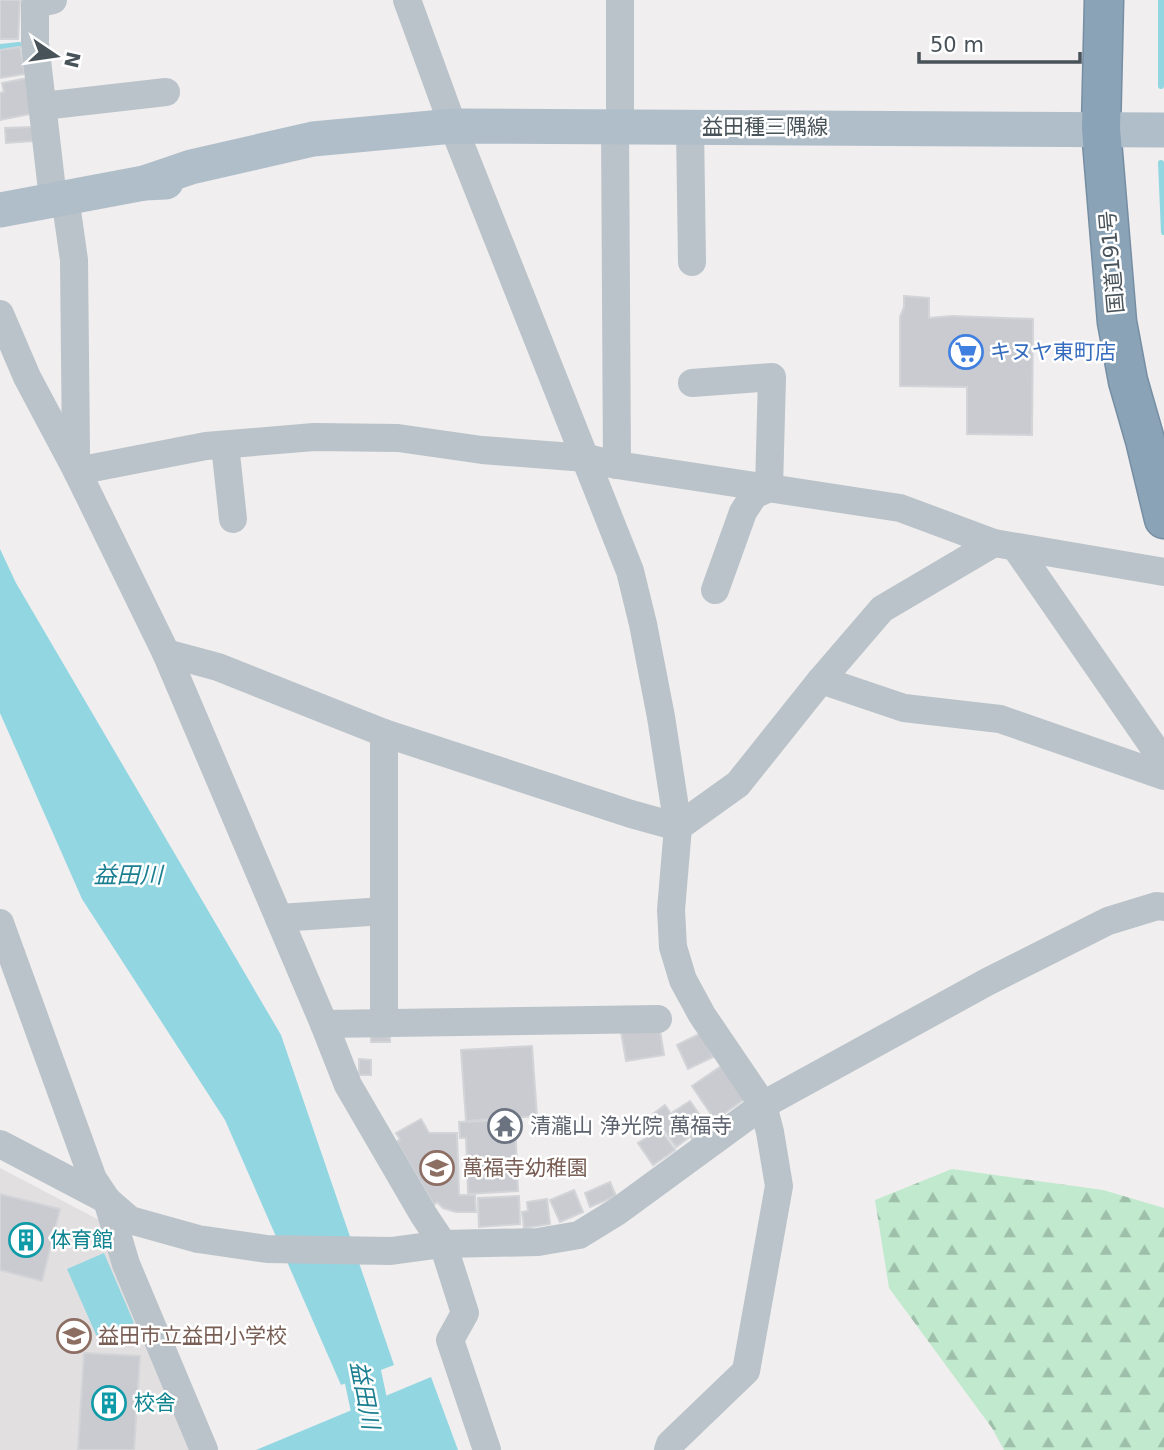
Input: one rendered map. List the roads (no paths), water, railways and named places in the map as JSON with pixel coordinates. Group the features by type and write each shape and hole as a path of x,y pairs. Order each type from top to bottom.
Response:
{"highway":[{"name":"国道191号","path":"1104,0 1101,129 1116,322 1128,381 1164,519"}],"main road":[{"name":"益田種三隅線","path":"0,210 144,183 191,167 313,139 453,126 1164,130"}],"street":[{"path":"52,0 35,4 35,43 53,199 67,211 74,260 75,467"},
{"path":"407,0 453,126 631,571 661,717 678,827 671,910 673,947 683,981 702,1015 763,1105 770,1132 779,1186 746,1371 670,1444 668,1450"},
{"path":"617,465 615,126 620,117 620,0"},
{"path":"43,106 166,92"},
{"path":"690,126 692,262"},
{"path":"0,314 27,377 75,467 166,653 348,1084 443,1244 465,1313 450,1340 487,1450"},
{"path":"692,383 772,377 769,488"},
{"path":"75,467 206,446 314,437 398,438 482,450 586,458 900,508 1005,545 1164,572"},
{"path":"225,445 233,519"},
{"path":"715,590 743,512 754,495 769,488"},
{"path":"678,827 738,784 882,609 1005,545"},
{"path":"1005,545 1164,762"},
{"path":"166,653 218,667 384,733 678,827"},
{"path":"821,680 904,708 1000,719 1164,776"},
{"path":"384,733 384,1023"},
{"path":"0,1144 107,1200 130,1220 198,1239 267,1249 391,1251 443,1244 538,1242 579,1235 618,1211 763,1105 987,982 1108,921 1157,906 1164,907"},
{"path":"279,918 384,911"},
{"path":"0,923 93,1179 107,1200 126,1264 204,1450"},
{"path":"324,1024 658,1019"}],"water":[{"name":"益田川","path":"0,549 16,583 281,1035 394,1365 341,1385 225,1120 82,899 0,713"},
{"path":"104,1253 134,1323 98,1339 67,1269"},
{"name":"益田川","path":"431,1377 458,1450 256,1450"}],"waterway":[{"path":"1161,0 1161,86"},
{"path":"0,47 19,45"},
{"path":"1161,163 1164,232"},
{"name":"益田川","path":"352,1325 370,1410 375,1450"}],"place":[{"name":"キヌヤ東町店","path":"966,352"},
{"name":"清瀧山 浄光院 萬福寺","path":"505,1126"},
{"name":"萬福寺幼稚園","path":"437,1168"},
{"name":"体育館","path":"26,1240"},
{"name":"益田市立益田小学校","path":"74,1336"},
{"name":"校舎","path":"109,1403"}]}
